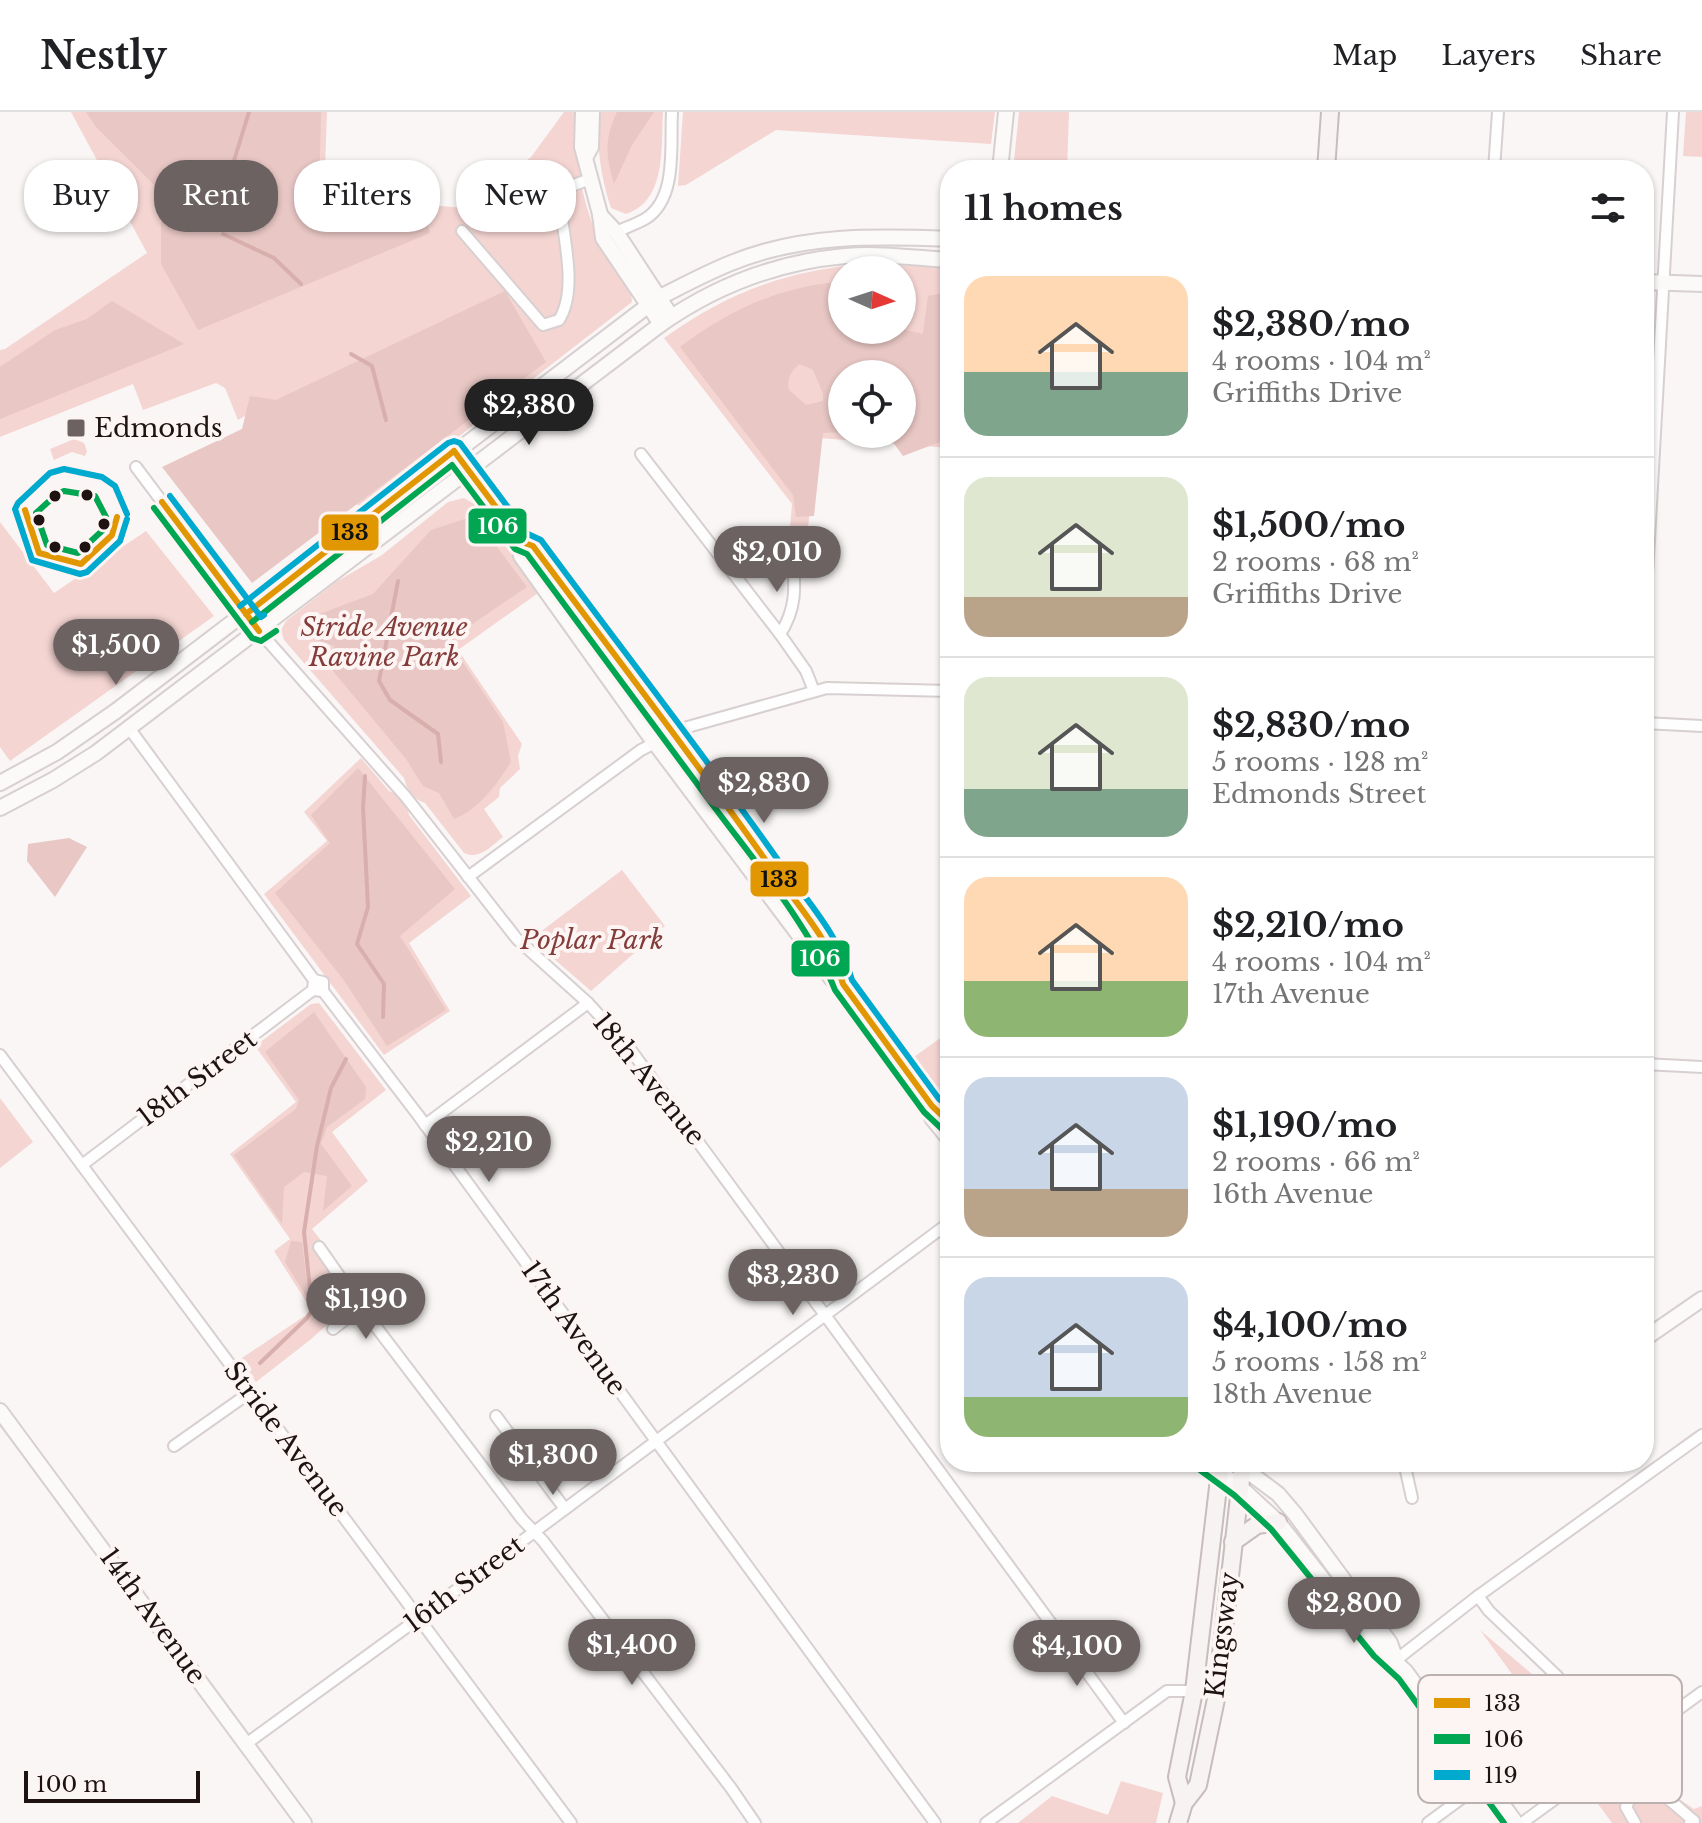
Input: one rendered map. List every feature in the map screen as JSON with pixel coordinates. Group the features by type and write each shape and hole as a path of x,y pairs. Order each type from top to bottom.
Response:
{"main road":[{"path":"1327,160 1330,112"},
{"name":"Kingsway","path":"1184,1803 1177,1777 1194,1691 1214,1472"},
{"name":"Kingsway","path":"1178,1823 1184,1803 1198,1785 1216,1699 1240,1472"},
{"path":"1233,1542 1257,1525 1278,1522"}],"street":[{"path":"583,112 582,147 600,214 603,238 666,320"},
{"path":"586,157 591,147 592,112"},
{"path":"616,232 646,218 665,192 669,179 672,112"},
{"path":"1001,160 1006,112"},
{"path":"1495,160 1498,112"},
{"path":"1654,446 1673,112"},
{"path":"576,184 590,179"},
{"path":"600,214 616,232 653,301"},
{"path":"463,232 543,325 559,320 567,308 569,286 563,232"},
{"path":"0,783 57,752 246,614 454,451 653,301 732,262 776,249 843,237 940,239"},
{"path":"0,808 53,780 129,728 666,320 712,292 772,268 848,256 940,260"},
{"path":"1654,282 1702,284"},
{"path":"454,451 522,542 533,546 672,733 821,939 839,970 843,984 932,1106 940,1111"},
{"path":"641,454 780,634 806,671 814,691"},
{"name":"18th Avenue","path":"136,467 259,631 406,797 517,939 588,1003 630,1049 940,1471"},
{"path":"522,542 521,556 655,742 832,979 843,984"},
{"path":"780,634 793,606 795,582 792,559"},
{"path":"468,877 655,742 684,728 814,691 848,687 940,691"},
{"path":"1654,724 1702,726"},
{"name":"17th Avenue","path":"129,728 317,987 425,1125 935,1823"},
{"name":"18th Street","path":"82,1165 317,987"},
{"path":"425,1125 588,1003"},
{"name":"Stride Avenue","path":"0,1055 571,1823"},
{"path":"1654,1065 1702,1067"},
{"path":"932,1106 932,1118 940,1128"},
{"name":"16th Street","path":"246,1744 940,1229"},
{"path":"319,1247 361,1307 755,1823"},
{"path":"1654,1332 1702,1299"},
{"path":"333,1329 361,1307"},
{"path":"174,1446 252,1391"},
{"name":"14th Avenue","path":"0,1411 304,1823"},
{"path":"496,1416 565,1509"},
{"path":"1654,1470 1702,1435"},
{"name":"18th Avenue","path":"941,1472 1124,1723"},
{"path":"1223,1472 1278,1522 1382,1650 1396,1660"},
{"path":"1250,1472 1278,1494 1295,1514 1390,1643 1396,1660 1418,1690"},
{"path":"1406,1472 1412,1498"},
{"path":"1396,1660 1478,1596 1651,1472"},
{"path":"1478,1596 1489,1611 1556,1675"},
{"path":"986,1823 1167,1691 1194,1691"},
{"path":"1682,1707 1702,1692"},
{"path":"1428,1823 1455,1803"},
{"path":"1503,1803 1519,1823 1548,1803"},
{"path":"1628,1803 1626,1807 1635,1823"},
{"path":"1671,1803 1694,1821 1690,1823"}],"green space":[{"path":"71,112 327,112 325,160 294,160 294,232 440,232 440,206 456,207 456,232 576,232 576,160 527,160 564,112 578,112 578,157 585,201 599,238 628,287 632,302 363,511 266,404 238,420 225,388 216,383 143,410 133,384 0,437 0,350 147,253 136,232 138,160 97,160"},
{"path":"86,112 323,112 320,160 294,160 294,232 430,233 198,330 161,264 161,232 278,232 278,160 154,160 154,185 138,169 138,160 129,160 96,127"},
{"path":"598,112 663,112 661,156 655,185 639,207 626,214 611,208 607,196 600,160"},
{"path":"617,112 654,112 632,145 614,184 608,147"},
{"path":"683,112 995,112 991,144 776,130 686,185 678,186"},
{"path":"1019,112 1069,112 1067,160 1014,160"},
{"path":"1686,112 1702,112 1702,157 1683,156"},
{"path":"916,266 940,267 940,447 916,445 916,360 828,360 828,439 819,438 806,543 789,539 792,504 664,338 733,297 781,279 828,269 828,344 916,344"},
{"path":"828,283 828,344 916,344 916,332 923,334 928,296 940,294 940,442 903,456 897,448 916,448 916,360 828,360 828,433 823,433 814,516 796,517 793,495 680,347 736,311 777,294","holes":["800,364 813,370 823,401 806,405 789,390 789,379"]},
{"path":"505,291 546,362 252,583 162,467 242,429 250,396 276,400"},
{"path":"112,301 184,344 0,419 0,367 55,330 87,319"},
{"path":"74,439 84,443 85,456 72,452 54,460 50,449"},
{"name":"Stride Avenue Ravine Park","path":"464,498 483,509 541,591 458,650 522,744 518,756 520,769 500,788 499,797 484,809 503,837 475,855 464,853 425,803 411,793 404,778 284,640 281,630 286,621 336,582 382,555 448,502"},
{"name":"Stride Avenue Ravine Park","path":"474,516 527,587 453,637 460,658 503,722 511,762 480,803 454,819 439,793 423,786 406,759 328,665 334,646 302,635 306,619 373,594 431,530"},
{"path":"0,522 54,593 146,531 214,616 10,761 0,747"},
{"path":"361,758 389,791 402,800 409,815 471,896 409,943 450,1011 384,1055 264,894 327,841 304,812"},
{"path":"358,768 455,889 400,936 446,1010 387,1046 343,979 275,893 330,843 311,815"},
{"path":"69,838 87,847 55,897 27,861 28,844"},
{"name":"Poplar Park","path":"622,870 665,926 591,991 531,939"},
{"path":"319,1003 386,1090 332,1132 368,1181 312,1229 324,1244 315,1251 346,1294 345,1309 256,1382 239,1360 312,1311 274,1251 290,1239 230,1154 296,1102 255,1046 311,1004"},
{"path":"314,1012 366,1087 365,1099 327,1127 321,1144 352,1186 323,1211 327,1176 304,1172 284,1187 282,1224 234,1155 296,1109 299,1100 265,1052"},
{"path":"940,1038 940,1104 907,1062"},
{"path":"0,1098 33,1142 0,1168"},
{"path":"291,1241 302,1242 309,1301 285,1262"},
{"path":"1480,1630 1533,1675 1513,1675"},
{"path":"1121,1781 1163,1793 1156,1823 1018,1823 1052,1796 1108,1815"},
{"path":"1682,1801 1694,1809 1702,1806 1702,1823 1612,1823 1597,1803"}],"waterway":[{"path":"234,160 249,112"},
{"path":"223,234 274,258 301,284"},
{"path":"351,354 372,366 386,420"},
{"path":"398,581 379,681 390,700 438,734 441,762"},
{"path":"365,776 363,808 368,907 357,944 384,984 383,1017"},
{"path":"260,1363 307,1318 316,1303 310,1289 304,1232 317,1146 331,1088 346,1059"}],"transit line":[{"name":"119","path":"240,606 448,443 460,443 528,534 541,540 720,779 820,917 839,948 852,980 940,1100"},
{"name":"133","path":"454,451 522,542 533,546 682,745 811,922 830,952 843,984 940,1114"},
{"name":"133","path":"246,614 454,451"},
{"name":"106","path":"252,622 452,465 515,549 527,554 764,873 797,919 835,990 924,1112 940,1127"},
{"name":"119","path":"127,514 115,486 102,477 64,469 50,473 15,509 32,560 80,574 87,572 120,541 127,519"},
{"name":"106","path":"64,491 95,496 106,517 103,530 78,553 47,545 36,513 64,491"},
{"name":"119","path":"170,496 261,617 264,615"},
{"name":"133","path":"162,502 259,631"},
{"name":"106","path":"154,508 252,638 261,641 276,631"},
{"name":"133","path":"25,510 39,553 81,564 112,535 117,517"},
{"name":"106","path":"1203,1472 1271,1529 1418,1705"},
{"name":"106","path":"1489,1803 1504,1823"}],"place":[{"name":"Edmonds","path":"76,428"}]}
